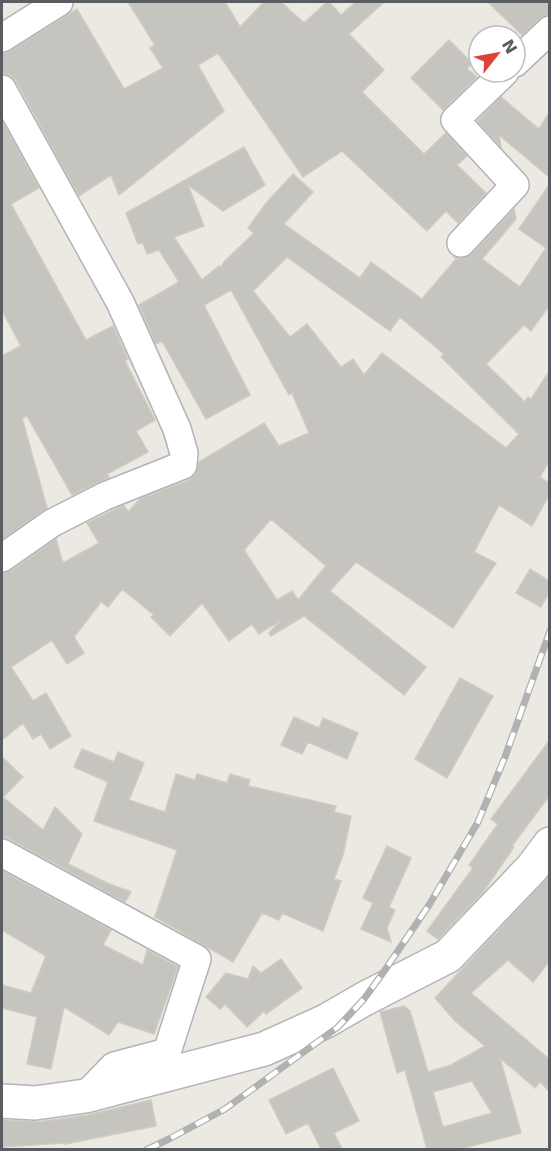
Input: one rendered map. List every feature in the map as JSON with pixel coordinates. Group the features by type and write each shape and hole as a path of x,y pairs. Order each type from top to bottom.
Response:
{"street":[{"path":"2,38 59,2"},
{"path":"527,51 549,30"},
{"path":"461,243 515,185 455,120 492,84"},
{"path":"2,89 120,302 177,429 184,453 183,465 105,496 52,523 2,558"},
{"path":"2,1101 35,1103 85,1096 264,1049 326,1021 448,956 532,868 549,844"},
{"path":"2,853 197,959 167,1052 114,1066 85,1096"}],"building":[{"path":"128,2 225,2 240,27 264,2 281,2 304,23 327,2 341,15 356,2 384,2 349,34 384,70 362,92 424,154 446,133 467,156 457,165 486,193 458,223 446,211 427,231 342,151 303,177 218,53 198,65 224,111 119,195 111,175 79,196 16,81 10,75 2,73 2,54 77,9 124,89 163,68 150,48 155,45"},
{"path":"488,2 549,2 549,15 539,19 527,30 527,24 511,24"},
{"path":"449,40 467,58 467,84 470,84 443,110 411,78"},
{"path":"501,97 539,129 549,113 549,177 499,135 501,147 477,121"},
{"path":"2,121 39,188 11,204 86,340 113,326 128,359 125,361 155,420 136,431 148,452 107,474 109,477 72,495 27,416 22,418 47,508 2,539 2,356 21,346 2,310"},
{"path":"244,147 265,185 223,211 188,185 204,226 174,237 202,280 219,266 220,268 254,233 248,228 267,202 293,174 313,192 284,224 360,278 371,262 422,299 456,259 454,257 465,258 472,254 514,209 516,219 482,259 520,287 546,248 519,229 549,185 549,306 531,331 524,325 486,364 525,402 528,397 531,399 549,372 549,461 540,477 549,483 549,495 532,526 499,505 474,552 496,563 453,628 356,562 330,591 426,667 404,695 304,616 271,636 269,633 281,620 259,634 252,624 229,641 202,603 170,636 151,617 154,615 122,589 108,607 101,602 74,637 84,653 67,664 52,640 11,667 33,701 46,693 71,736 50,749 41,734 33,739 23,723 2,740 2,573 11,571 56,539 63,563 99,543 87,523 124,505 128,512 140,499 189,480 196,474 199,462 264,423 279,446 309,433 292,393 289,395 231,290 204,305 250,395 206,419 162,341 156,344 139,305 179,282 159,250 147,254 143,243 138,244 126,213","holes":["287,257 390,331 400,317 444,354 441,357 519,434 506,448 382,353 364,375 353,359 341,367 307,324 290,337 253,291","271,519 326,566 298,600 292,591 277,600 244,550"]},
{"path":"530,569 549,581 549,592 541,607 516,593"},
{"path":"460,678 493,696 447,778 415,759"},
{"path":"294,717 319,728 323,718 358,733 347,759 308,742 302,754 281,745"},
{"path":"549,741 549,796 512,846 514,847 483,892 438,939 427,931 473,868 469,865 498,824 491,819"},
{"path":"82,749 114,762 118,752 144,763 129,800 165,812 176,774 195,780 197,774 227,783 230,774 250,780 248,786 336,806 334,812 351,816 343,855 334,879 341,881 323,931 282,913 279,920 262,913 233,962 155,917 177,850 94,821 108,782 74,767"},
{"path":"2,757 23,777 3,797 43,830 55,807 82,834 68,864 131,892 125,902 10,839 2,837"},
{"path":"387,846 411,858 389,907 395,910 387,928 391,942 361,929 373,903 363,898"},
{"path":"2,871 111,930 103,945 143,965 147,950 178,967 154,1034 118,1022 109,1035 64,1007 51,1069 27,1064 37,1017 2,1008 2,985 31,993 46,956 2,930"},
{"path":"549,876 549,962 533,982 508,960 471,993 549,1059 549,1091 540,1082 535,1088 500,1058 521,1133 460,1149 427,1149 405,1070 397,1073 380,1012 404,1006 410,1011 428,1072 451,1065 485,1046 455,1021 435,998","holes":["472,1081 492,1113 443,1127 433,1092"]},
{"path":"281,959 302,988 266,1014 264,1011 247,1027 225,1004 220,1009 206,997 226,973 248,979 253,966 261,973"},
{"path":"333,1068 359,1121 334,1133 342,1149 321,1149 308,1123 286,1134 269,1100"},
{"path":"151,1100 156,1126 65,1144 2,1147 2,1120 38,1122 88,1115"}],"railway":[{"path":"146,1150 225,1109 338,1027 364,999 429,905 478,822 505,757 550,631"}]}
